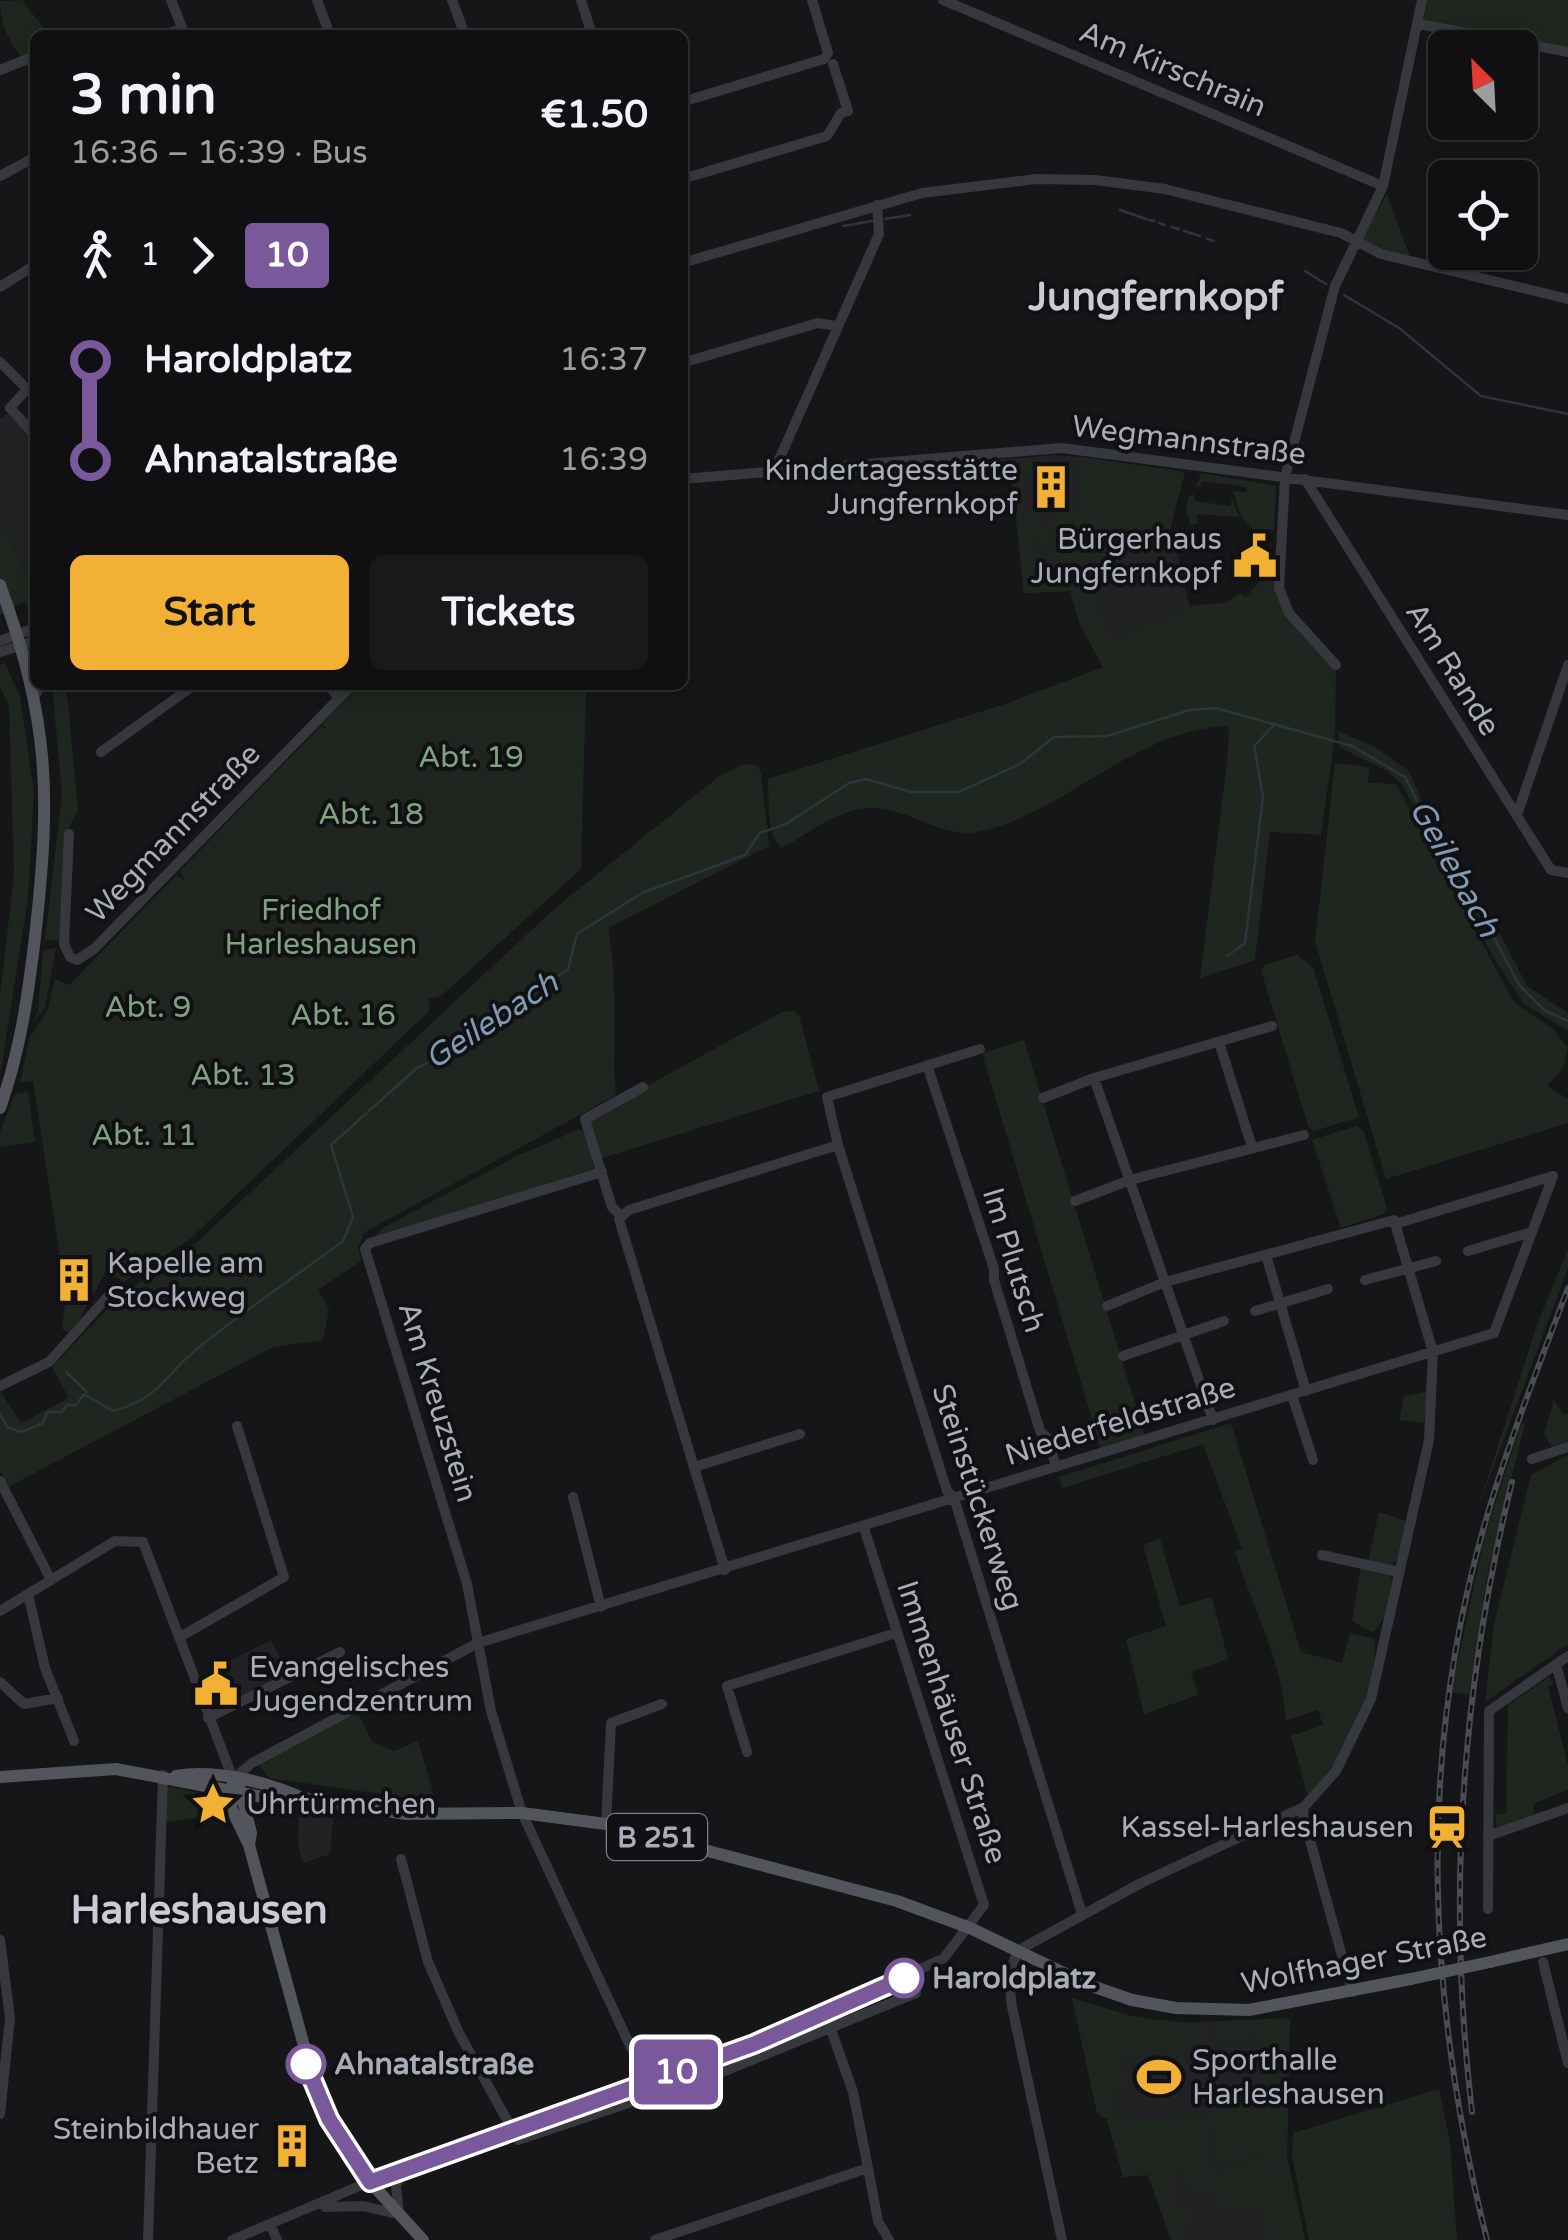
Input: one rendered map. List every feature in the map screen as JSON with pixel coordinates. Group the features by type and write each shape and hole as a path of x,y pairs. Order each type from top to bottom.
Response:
{"main road":[{"path":"0,585 25,640"},
{"path":"0,1108 25,1021 47,821 38,690"},
{"name":"Wolfhager Straße","path":"0,1778 91,1770 204,1775 235,1788"},
{"name":"Wolfhager Straße","path":"168,1776 214,1788 406,1814 522,1813 606,1824 896,1901 970,1928 1089,1985 1132,2000 1176,2008 1249,2010 1411,1980 1568,1944"},
{"path":"214,1788 231,1808 248,1845 310,2076 329,2119 370,2182 423,2240"},
{"path":"231,1808 235,1788"},
{"path":"235,1788 251,1833 248,1845"}],"street":[{"path":"171,0 182,30"},
{"path":"317,0 328,30"},
{"path":"452,0 463,30"},
{"path":"581,0 590,30"},
{"path":"688,177 827,136 848,111 812,0"},
{"name":"Am Kirschrain","path":"943,0 1383,186"},
{"path":"1336,665 1289,614 1279,588 1285,477 1335,286 1383,186 1422,0"},
{"path":"1418,24 1568,52"},
{"path":"0,70 30,58"},
{"path":"688,100 830,59"},
{"path":"0,176 30,160"},
{"path":"688,261 871,211 877,204 979,183 1094,180 1165,189 1356,239 1381,254 1568,299"},
{"path":"774,471 879,234 877,204"},
{"path":"0,287 30,267"},
{"path":"688,360 818,323 836,326"},
{"path":"0,362 30,385"},
{"path":"30,387 10,408 30,430"},
{"name":"Wegmannstraße","path":"688,478 1062,448 1568,515"},
{"name":"Am Rande","path":"1305,479 1552,870 1568,872"},
{"path":"0,641 25,640"},
{"path":"0,652 25,640"},
{"path":"1517,815 1568,666"},
{"path":"101,752 187,690"},
{"path":"332,690 339,698"},
{"name":"Wegmannstraße","path":"69,834 64,944 70,957 77,960 94,949 347,690"},
{"path":"1043,1098 1094,1078 1220,1045 1272,1026"},
{"path":"1220,1045 1252,1147"},
{"path":"927,1065 980,1049"},
{"name":"Steinstückerweg","path":"927,1065 827,1097 838,1145 947,1491 954,1498 1082,1914"},
{"name":"Im Plutsch","path":"927,1065 990,1256 1040,1432 1048,1439 1056,1468"},
{"path":"1094,1078 1213,1420"},
{"path":"625,1213 612,1208 585,1119 643,1087"},
{"path":"1075,1201 1130,1180 1304,1135"},
{"path":"725,1570 618,1222 625,1213 838,1145"},
{"name":"Am Kreuzstein","path":"602,1172 365,1247 462,1567 491,1710 522,1813 647,2082"},
{"name":"Niederfeldstraße","path":"235,1788 252,1763 478,1644 1494,1332 1552,1176 1394,1222"},
{"path":"1062,2240 1008,1973 1019,1950 1082,1914 1304,1807 1336,1770 1371,1698 1429,1440 1433,1352 1394,1222 1165,1282 1107,1306"},
{"path":"1468,1251 1532,1232"},
{"path":"1266,1255 1306,1391"},
{"path":"1365,1280 1436,1261"},
{"path":"1254,1311 1328,1290"},
{"path":"0,1386 48,1362 110,1294"},
{"path":"1123,1356 1224,1321"},
{"path":"1292,1395 1313,1460"},
{"path":"180,1637 284,1578 236,1426"},
{"path":"694,1467 800,1434"},
{"path":"1532,1459 1568,1447"},
{"path":"0,1481 51,1580"},
{"path":"572,1497 602,1607"},
{"name":"Immenhäuser Straße","path":"864,1528 896,1633 934,1737 984,1905 970,1928"},
{"path":"0,1611 116,1541 143,1542 235,1788"},
{"path":"1322,1555 1400,1572"},
{"path":"28,1594 37,1642 74,1741"},
{"path":"747,1752 727,1686 896,1633"},
{"path":"208,1718 340,1652"},
{"path":"1488,1909 1489,1710 1568,1656"},
{"path":"1556,1664 1568,1708"},
{"path":"0,1682 24,1704 58,1698"},
{"path":"606,1824 612,1723 662,1704"},
{"path":"148,2240 168,1776"},
{"path":"1304,1807 1352,1992"},
{"path":"1488,1836 1568,1810"},
{"path":"401,1859 428,1962 518,2140 831,2029 916,1993 919,1982 914,1974"},
{"path":"232,2240 406,2168 824,2014 949,1954 970,1928"},
{"path":"0,1940 8,2056 0,2114"},
{"path":"1543,1962 1568,2063"},
{"path":"824,2014 853,2092 878,2221 889,2240"},
{"path":"314,2208 364,2206 399,2215 396,2186 406,2168"},
{"path":"655,2240 868,2168"},
{"path":"270,2224 278,2240"}],"shaded area":[{"path":"8,414 30,436 30,579 0,518 0,419"},
{"path":"1054,455 1091,458 1080,533 1173,531 1192,618 1110,649 1080,625 1070,591 1024,593 1010,464 778,482 780,478"},
{"path":"271,1640 289,1675 217,1711 204,1674"},
{"path":"299,1805 334,1810 330,1854 303,1863 298,1843"},
{"path":"1072,1998 1113,2012 1173,2023 1290,2018 1287,2156 1305,2240 1171,2240 1148,2175 1123,2177 1107,2119 1097,2113"}],"green space":[{"path":"22,0 45,30 30,30 30,73 7,35 0,1"},
{"path":"1426,0 1568,0 1568,52 1538,46 1538,30 1454,30 1423,24"},
{"path":"1387,194 1410,257 1376,248 1361,238"},
{"path":"1054,455 1054,475 1022,477 1024,533 1034,540 1031,551 1045,579 1087,590 1109,585 1110,594 1091,602 1109,641 1195,605 1225,603 1240,593 1246,597 1275,565 1283,602 1336,665 1335,734 1321,835 1270,832 1255,960 1200,978 1227,762 1229,729 1225,726 1160,742 1044,806 983,831 955,832 872,808 837,817 782,848 773,837 768,779 1008,703 1103,667 1080,625 1071,591 1024,593 1010,464 778,482 780,478 1018,458 1019,464 1026,464 1026,458 1031,463 1042,456 1043,462 1050,462"},
{"path":"1080,457 1085,457 1085,464 1091,458 1185,472 1165,550 1146,559 1140,543 1107,555 1110,565 1105,567 1105,578 1072,582 1042,574 1038,560 1046,558 1052,549 1027,533 1026,510 1034,509 1037,523 1052,529 1055,509 1080,508 1079,475 1086,474 1078,463"},
{"path":"1201,473 1276,486 1274,530 1254,530 1241,517 1233,491 1246,493 1247,487 1202,481 1196,487"},
{"path":"1194,494 1194,501 1230,506 1232,499 1239,517 1196,514 1198,523 1190,526 1189,515 1185,515 1189,496"},
{"path":"0,518 30,579 30,608 24,601 0,615"},
{"path":"5,664 20,696 34,793 28,898 0,1077 0,996 14,874 9,706 0,687 0,665"},
{"path":"52,690 66,690 78,812 66,831 60,941 45,940 62,794"},
{"name":"Friedhof Harleshausen","path":"355,690 586,690 581,869 441,996 429,999 429,1011 190,1239 124,1282 106,1271 71,1334 62,1329 66,1296 33,1081 20,1083 29,1039 48,1009 55,979 69,985 177,875 185,881 180,871 320,727 327,729 322,724"},
{"path":"1338,731 1375,747 1408,770 1441,842 1491,916 1527,986 1568,1013 1568,1031 1524,1004 1492,955 1402,784 1387,771 1339,747"},
{"path":"1335,763 1369,767 1368,783 1396,784 1514,1002 1553,1029 1568,1048 1563,1068 1547,1086 1568,1099 1568,1123 1386,1179 1315,941"},
{"path":"744,764 758,766 761,773 769,846 608,928 616,1095 365,1232 358,1247 361,1261 318,1290 329,1309 323,1340 273,1347 8,1487 0,1471 0,1391 21,1423 69,1398 52,1367 121,1295 196,1243 554,909 718,777"},
{"path":"56,948 45,1007 32,1025 38,1011 43,950"},
{"path":"1297,955 1313,967 1359,1117 1314,1131 1309,1129 1261,970 1264,965"},
{"path":"782,1012 799,1015 819,1091 602,1158 590,1121 594,1115"},
{"path":"1024,1040 1145,1436 1101,1449 982,1053"},
{"path":"28,1092 35,1142 0,1147 0,1132 15,1094"},
{"path":"1356,1126 1363,1130 1387,1208 1384,1214 1341,1228 1312,1140"},
{"path":"580,1129 588,1136 594,1169 374,1238 381,1229 517,1156"},
{"path":"1568,1249 1568,1268 1478,1508 1537,1325"},
{"path":"1428,1391 1424,1423 1399,1420 1404,1397"},
{"path":"1554,1400 1564,1415 1568,1413 1568,1441 1552,1447 1544,1435"},
{"path":"1231,1423 1301,1652 1342,1663 1350,1633 1375,1639 1370,1681 1356,1724 1334,1764 1308,1796 1291,1736 1323,1725 1318,1710 1286,1720 1272,1654 1235,1552 1242,1549 1203,1444 1062,1488 1059,1477"},
{"path":"1521,1423 1525,1424 1488,1571 1469,1694 1451,1692 1485,1535"},
{"path":"1568,1455 1568,1644 1485,1702 1494,1624 1531,1475"},
{"path":"1379,1512 1406,1521 1397,1560 1390,1566 1368,1562"},
{"path":"1160,1539 1180,1606 1212,1597 1228,1659 1191,1672 1198,1695 1144,1714 1126,1639 1166,1626 1143,1545"},
{"path":"1361,1567 1389,1574 1392,1580 1386,1614 1374,1633 1352,1621"},
{"path":"1549,1677 1554,1684 1548,1686 1568,1766 1568,1790 1534,1803 1534,1815 1497,1829 1495,1814 1506,1814 1508,1705"},
{"path":"358,1713 372,1742 394,1751 418,1741 436,1802 269,1778 259,1765"},
{"path":"166,1786 209,1795 225,1814 165,1822"},
{"path":"1072,1998 1138,2018 1205,2024 1208,2058 1196,2060 1195,2054 1121,2058 1123,2088 1113,2089 1115,2116 1126,2116 1127,2122 1206,2115 1212,2189 1190,2193 1189,2177 1183,2177 1182,2170 1171,2172 1174,2209 1186,2208 1188,2226 1179,2227 1179,2239 1213,2240 1171,2240 1148,2175 1123,2177 1107,2119 1097,2113"},
{"path":"1290,2018 1287,2156 1305,2240 1251,2240 1266,2238 1263,2209 1218,2213 1215,2177 1225,2176 1224,2164 1260,2160 1261,2172 1266,2172 1265,2157 1216,2160 1213,2111 1224,2102 1226,2109 1259,2107 1260,2123 1265,2123 1263,2098 1271,2096 1267,2046 1258,2046 1257,2037 1226,2040 1222,2049 1217,2024"},
{"path":"1439,2089 1450,2142 1457,2240 1309,2240 1292,2156 1293,2133"}],"waterway":[{"path":"1120,210 1146,219"},
{"path":"885,219 910,215"},
{"path":"1149,220 1154,221"},
{"path":"843,226 872,221"},
{"path":"1159,223 1165,225"},
{"path":"1172,227 1179,229"},
{"path":"1184,231 1200,236"},
{"path":"1207,239 1214,241"},
{"path":"1305,271 1326,284"},
{"path":"1344,295 1399,328 1481,396 1568,414"},
{"name":"Geilebach","path":"0,1414 7,1427 21,1432 43,1423 47,1412 62,1412 67,1405 76,1405 84,1394 113,1411 152,1393 198,1348 343,1241 353,1217 331,1145 417,1068 454,1050 568,969 577,934 642,893 745,855 760,833 786,824 849,783 866,779 911,792 959,792 1020,764 1054,737 1107,736 1190,710 1216,708 1352,746 1405,777 1450,867 1473,897 1519,985 1544,1010 1568,1021"},
{"path":"1227,956 1245,943 1263,797 1254,746 1275,724"},
{"path":"66,1372 87,1392"}],"railway":[{"path":"1487,2240 1467,2151 1442,1974 1439,1796 1447,1708 1483,1530 1512,1438 1568,1288"},
{"path":"1472,2112 1461,1953 1464,1795 1481,1638 1512,1482"}],"bus line":[{"name":"10","path":"306,2064 329,2119 370,2182 754,2044 904,1978"}],"place":[{"name":"Kindertagesstätte Jungfernkopf","path":"1051,487"},
{"name":"Bürgerhaus Jungfernkopf","path":"1255,556"},
{"name":"Kapelle am Stockweg","path":"74,1280"},
{"name":"Evangelisches Jugendzentrum","path":"216,1684"},
{"name":"Uhrtürmchen","path":"213,1804"},
{"name":"Kassel-Harleshausen","path":"1447,1827"},
{"name":"Haroldplatz","path":"904,1978"},
{"name":"Ahnatalstraße","path":"306,2064"},
{"name":"Sporthalle Harleshausen","path":"1159,2077"},
{"name":"Steinbildhauer Betz","path":"292,2146"}],"district":[{"name":"Jungfernkopf","path":"1156,296"},
{"name":"Harleshausen","path":"199,1909"}],"park label":[{"name":"Abt. 19","path":"471,757"},
{"name":"Abt. 18","path":"371,814"},
{"name":"Abt. 9","path":"148,1007"},
{"name":"Abt. 16","path":"343,1015"},
{"name":"Abt. 13","path":"243,1075"},
{"name":"Abt. 11","path":"144,1135"}]}
